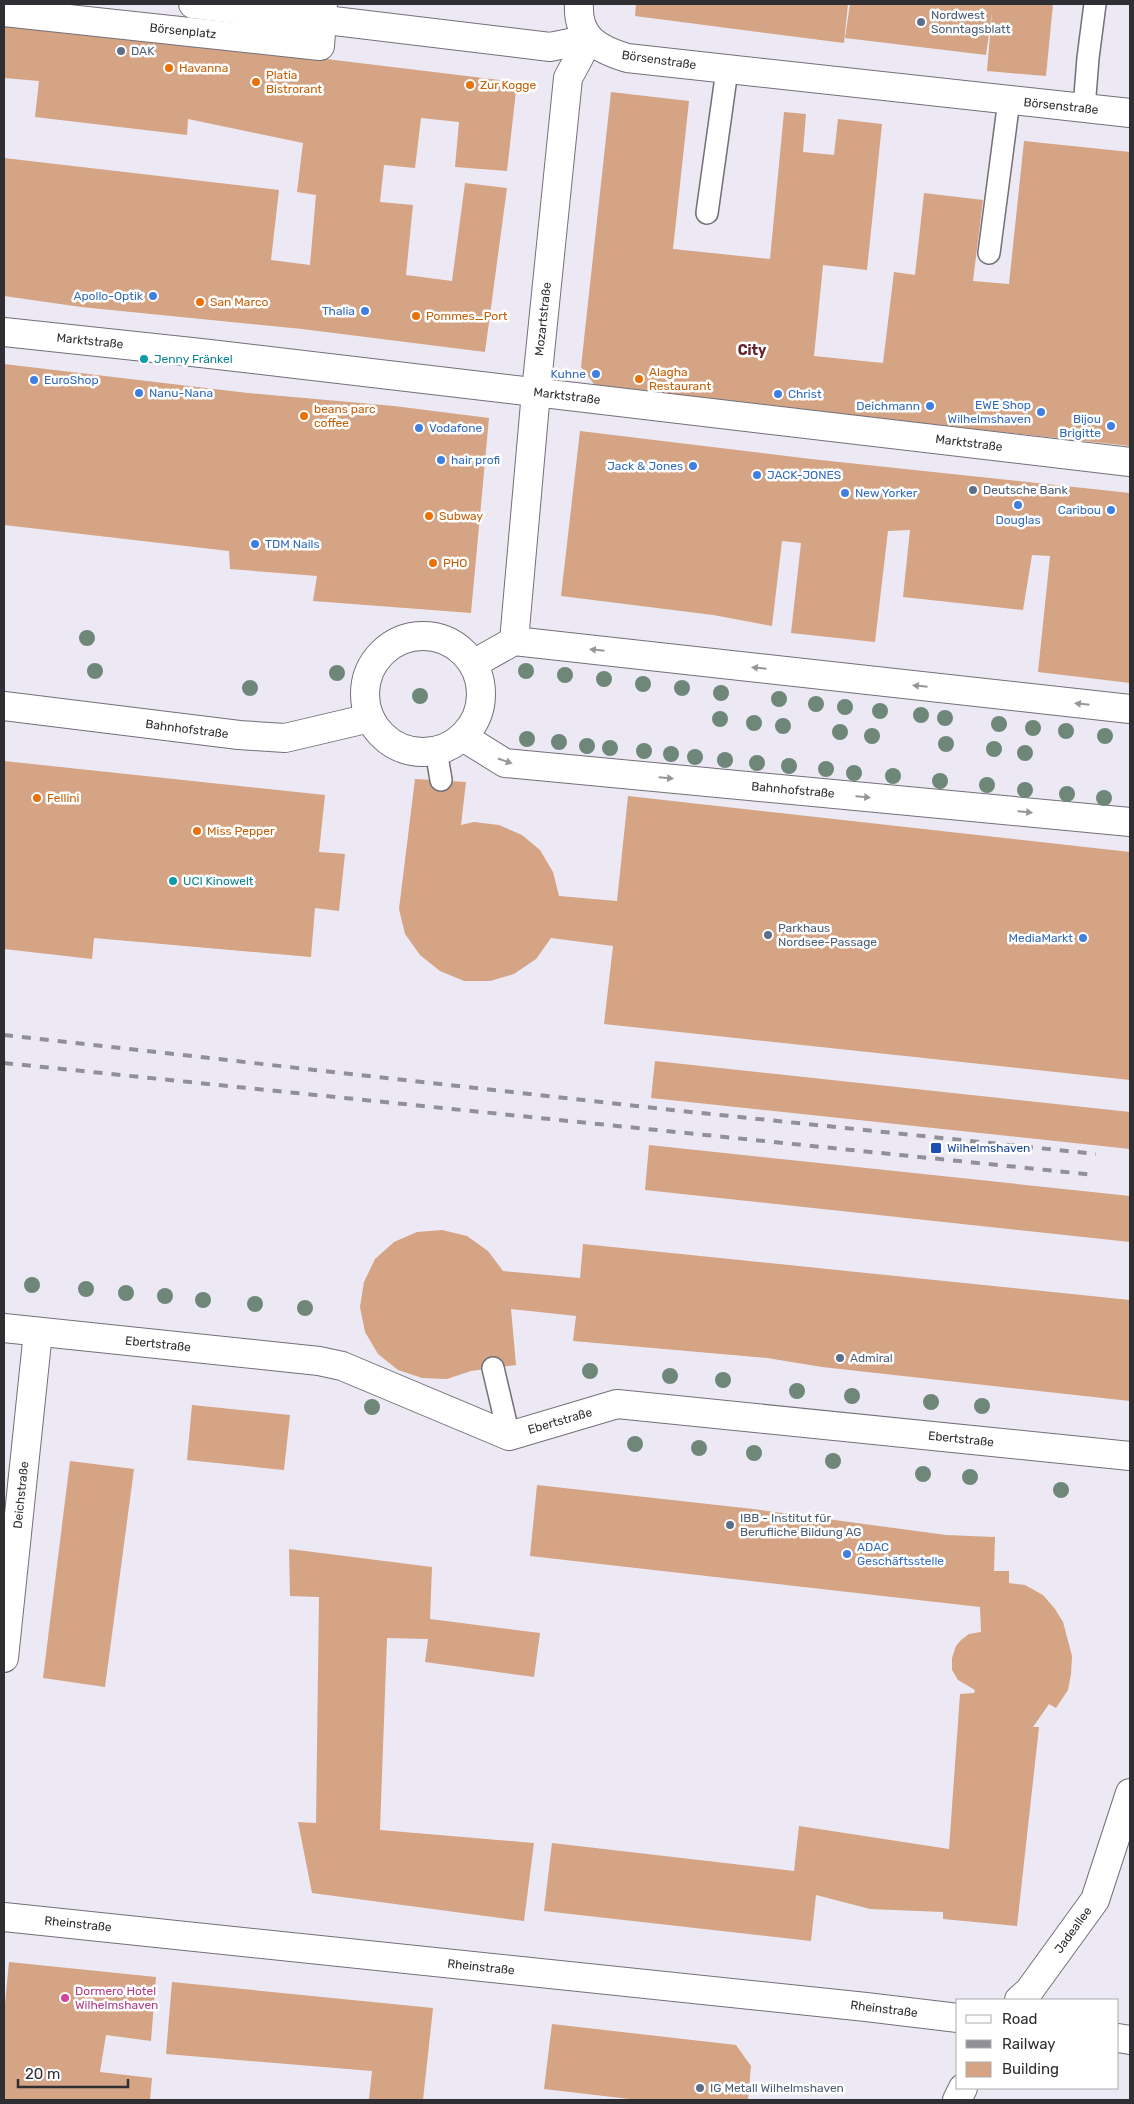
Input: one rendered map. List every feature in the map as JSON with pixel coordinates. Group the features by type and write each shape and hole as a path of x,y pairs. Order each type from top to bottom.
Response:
{"street":[{"path":"193,4 323,12 550,47 589,39 580,24 579,4"},
{"name":"Börsenplatz","path":"4,12 320,46 323,12"},
{"name":"Börsenstraße","path":"589,39 605,51 627,58 1130,113"},
{"name":"Mozartstraße","path":"514,641 536,392 568,78 589,39"},
{"name":"Marktstraße","path":"4,332 1130,462"},
{"path":"429,636 457,647 473,664 481,684 481,701 476,720 463,737 447,748 425,753 394,746 380,733 370,718 364,701 368,673 383,652 402,639 429,636"},
{"path":"473,664 514,641 1130,709"},
{"name":"Bahnhofstraße","path":"4,706 239,735 285,738 370,718"},
{"name":"Bahnhofstraße","path":"463,737 505,763 1130,822"},
{"name":"Ebertstraße","path":"4,1328 318,1361 342,1366 509,1436 618,1404 1130,1456"},
{"name":"Deichstraße","path":"4,1658 38,1332"},
{"name":"Jadeallee","path":"1020,1999 1029,1991 1095,1900 1130,1793"},
{"name":"Rheinstraße","path":"4,1917 866,2006 956,2018"}],"lane":[{"path":"1084,108 1095,4"},
{"path":"707,213 727,70"},
{"path":"989,253 1009,100"},
{"path":"436,750 442,780"},
{"path":"493,1368 509,1436"}],"building":[{"path":"636,4 848,4 844,43 635,16"},
{"path":"850,4 1053,4 1046,76 987,71 992,12 986,55 845,38"},
{"path":"4,20 517,82 507,171 455,167 459,122 421,118 415,168 384,165 380,202 413,205 406,275 452,281 465,183 507,188 485,352 302,329 81,307 4,296 4,158 279,190 271,260 310,265 316,195 297,192 303,143 188,119 187,135 35,117 39,81 4,78"},
{"path":"611,92 689,101 673,249 770,259 784,112 806,114 803,152 834,155 838,119 882,124 867,270 823,265 814,356 883,363 894,272 915,275 924,193 983,200 973,281 1009,284 1024,141 1130,152 1130,446 597,388 581,367"},
{"path":"4,364 248,393 394,406 489,418 471,613 313,601 317,576 230,569 229,551 4,525"},
{"path":"580,431 811,459 1130,493 1130,683 1038,672 1050,556 1032,555 1023,610 903,597 910,530 888,531 875,642 791,633 801,543 782,541 772,626 713,615 561,596"},
{"name":"UCI Kinowelt","path":"4,761 325,795 319,852 345,854 339,911 315,908 311,957 94,938 92,959 4,949"},
{"path":"415,779 466,782 461,825 474,822 499,825 522,835 540,850 553,872 559,896 617,901 628,796 1130,852 1130,1080 604,1024 613,946 551,938 536,959 514,974 490,981 464,981 440,971 420,955 405,934 399,909"},
{"path":"655,1061 1130,1112 1130,1149 651,1098"},
{"path":"649,1145 1130,1196 1130,1242 645,1190"},
{"path":"442,1230 467,1236 488,1251 503,1271 580,1278 583,1244 1130,1300 1130,1401 822,1367 767,1358 573,1341 576,1316 511,1309 516,1365 471,1371 447,1379 422,1378 398,1370 378,1354 365,1332 360,1307 364,1282 375,1259 394,1242 417,1232"},
{"path":"192,1405 290,1415 284,1470 187,1460"},
{"path":"70,1461 134,1469 105,1687 43,1678"},
{"path":"537,1485 753,1509 946,1535 995,1537 994,1571 1009,1571 1009,1583 1025,1585 1043,1595 1063,1622 1072,1656 1068,1690 1056,1708 1049,1704 1033,1727 1039,1727 1017,1926 943,1919 943,1912 870,1909 816,1895 811,1941 544,1911 552,1843 794,1871 799,1826 949,1849 960,1694 974,1693 975,1690 958,1680 952,1670 952,1658 956,1646 961,1640 969,1634 981,1632 980,1607 530,1556"},
{"path":"289,1549 432,1567 430,1619 540,1633 534,1677 425,1662 428,1639 387,1638 380,1830 534,1843 524,1921 312,1893 298,1822 316,1823 319,1597 290,1596"},
{"path":"9,1962 156,1977 151,2041 106,2035 100,2072 152,2078 150,2100 4,2100 4,2014"},
{"path":"172,1982 433,2008 423,2100 369,2099 372,2071 166,2054"},
{"path":"552,2024 736,2045 751,2066 748,2100 638,2100 544,2089"}],"railway":[{"path":"4,1035 672,1110 1096,1154"},
{"path":"4,1063 1095,1175"}],"place":[{"name":"Nordwest Sonntagsblatt","path":"921,22"},
{"name":"DAK","path":"121,51"},
{"name":"Havanna","path":"169,68"},
{"name":"Platia Bistrorant","path":"256,82"},
{"name":"Zur Kogge","path":"470,85"},
{"name":"Apollo-Optik","path":"153,296"},
{"name":"San Marco","path":"200,302"},
{"name":"Thalia","path":"365,311"},
{"name":"Pommes_Port","path":"416,316"},
{"name":"Jenny Fränkel","path":"144,359"},
{"name":"Kuhne","path":"596,374"},
{"name":"Alagha Restaurant","path":"639,379"},
{"name":"EuroShop","path":"34,380"},
{"name":"Nanu-Nana","path":"139,393"},
{"name":"Christ","path":"778,394"},
{"name":"Deichmann","path":"930,406"},
{"name":"EWE Shop Wilhelmshaven","path":"1041,412"},
{"name":"beans parc coffee","path":"304,416"},
{"name":"Bijou Brigitte","path":"1111,426"},
{"name":"Vodafone","path":"419,428"},
{"name":"hair profi","path":"441,460"},
{"name":"Jack & Jones","path":"693,466"},
{"name":"JACK-JONES","path":"757,475"},
{"name":"Deutsche Bank","path":"973,490"},
{"name":"New Yorker","path":"845,493"},
{"name":"Douglas","path":"1018,505"},
{"name":"Caribou","path":"1111,510"},
{"name":"Subway","path":"429,516"},
{"name":"TDM Nails","path":"255,544"},
{"name":"PHO","path":"433,563"},
{"name":"Fellini","path":"37,798"},
{"name":"Miss Pepper","path":"197,831"},
{"name":"UCI Kinowelt","path":"173,881"},
{"name":"Parkhaus Nordsee-Passage","path":"768,935"},
{"name":"MediaMarkt","path":"1083,938"},
{"name":"Wilhelmshaven","path":"936,1148"},
{"name":"Admiral","path":"840,1358"},
{"name":"IBB - Institut für Berufliche Bildung AG","path":"730,1525"},
{"name":"ADAC Geschäftsstelle","path":"847,1554"},
{"name":"Dormero Hotel Wilhelmshaven","path":"65,1998"},
{"name":"IG Metall Wilhelmshaven","path":"700,2088"}],"district":[{"name":"City","path":"752,350"}]}
